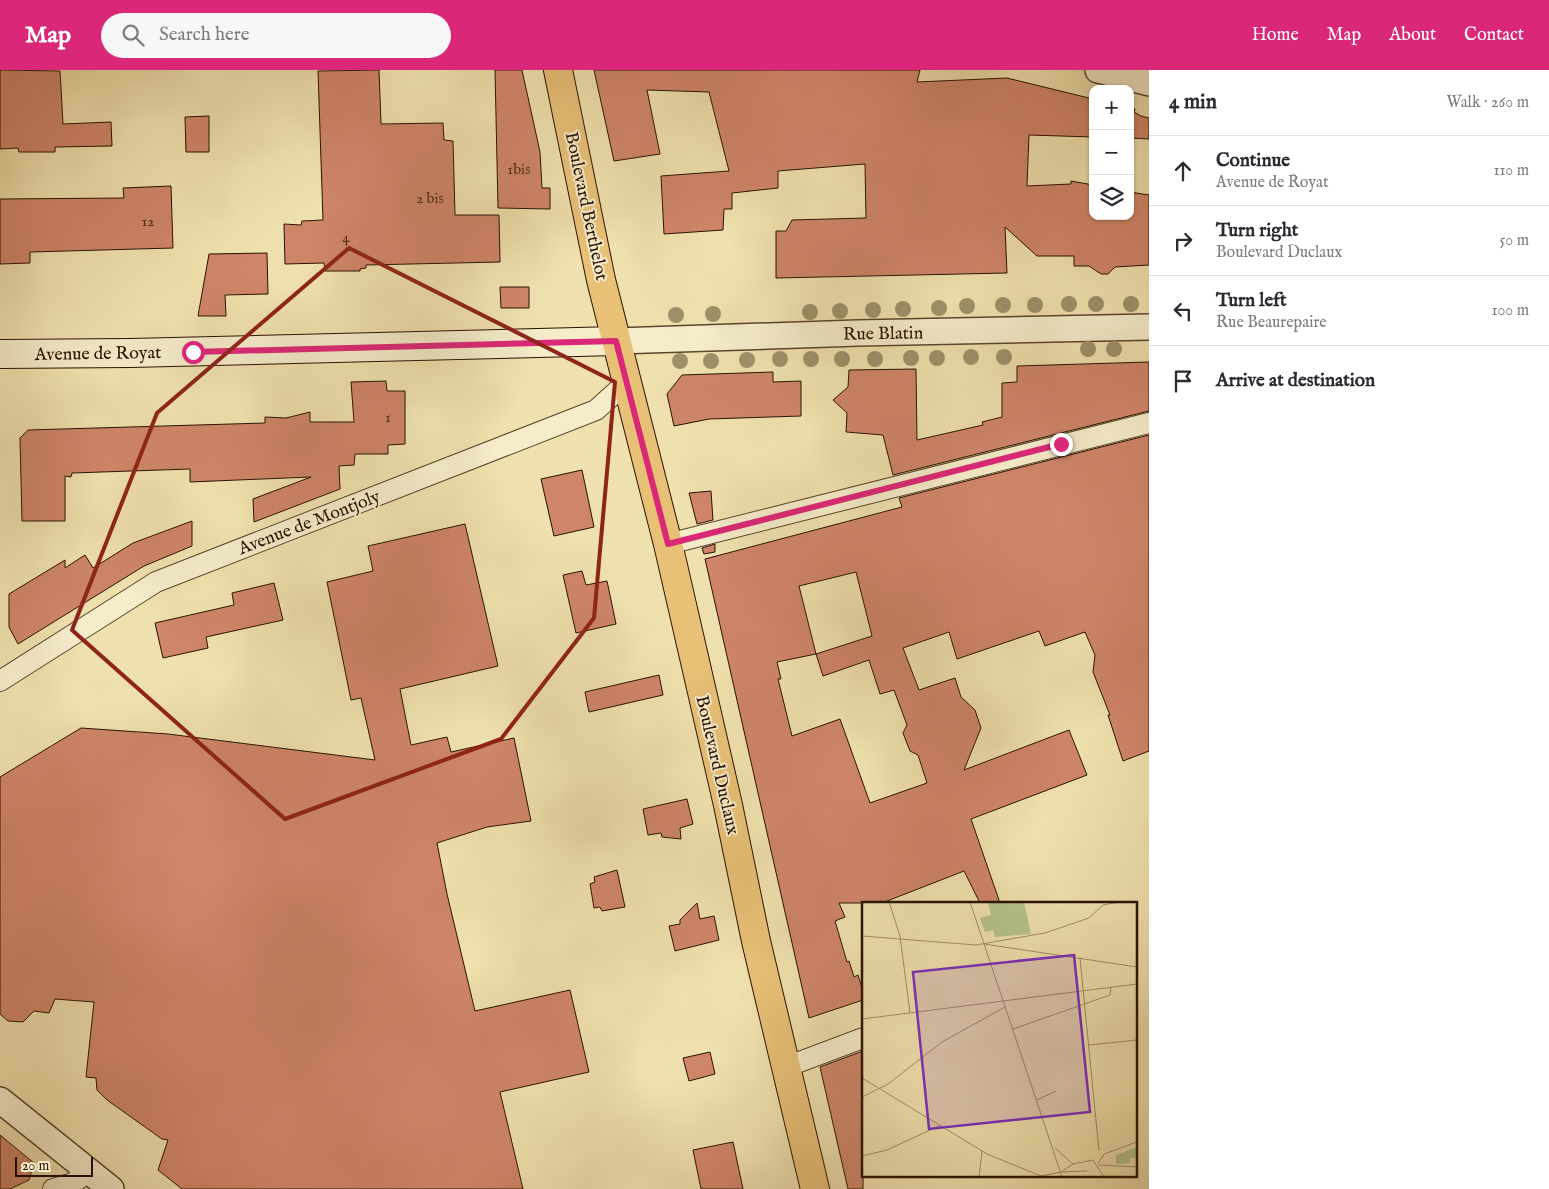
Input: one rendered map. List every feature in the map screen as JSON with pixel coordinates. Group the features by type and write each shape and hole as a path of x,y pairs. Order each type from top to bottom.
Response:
{"main road":[{"name":"Boulevard Berthelot","path":"558,70 601,280 616,341"},
{"name":"Avenue de Royat","path":"0,354 130,354 616,341"},
{"name":"Boulevard Duclaux","path":"616,341 668,544 814,1189"}],"street":[{"path":"1098,70 1149,83"},
{"name":"Rue Blatin","path":"616,341 858,333 1149,327"},
{"name":"Avenue de Montjoly","path":"0,681 156,582 596,410 626,384"},
{"path":"668,544 1149,423"},
{"path":"786,1067 862,1038"},
{"path":"0,1100 111,1189"},
{"path":"53,1189 73,1183 89,1171"}],"highlighted area":[{"path":"349,248 615,382 594,618 501,739 285,819 72,630 157,413"}],"building":[{"path":"0,70 60,71 63,124 111,122 112,146 55,147 55,152 19,152 18,148 0,149"},
{"path":"379,70 381,124 443,123 444,140 453,141 455,215 499,215 500,262 366,265 366,268 360,269 360,271 325,271 324,263 285,264 284,224 301,225 302,221 323,220 318,71"},
{"path":"495,70 522,70 540,152 542,188 550,188 550,209 498,208"},
{"path":"594,70 920,70 917,82 1007,78 1089,98 1089,137 1029,135 1027,186 1071,184 1071,181 1089,184 1089,220 1134,220 1134,193 1149,195 1149,265 1115,267 1108,274 1101,274 1089,266 1074,266 1074,256 1037,256 1005,227 1007,273 776,278 776,231 786,231 792,220 866,218 865,164 778,171 778,188 732,193 732,209 724,209 723,230 664,234 661,176 729,171 709,92 647,90 660,154 614,161"},
{"path":"1134,112 1149,118 1149,139 1134,138"},
{"path":"209,116 209,152 186,152 185,117"},
{"path":"171,186 173,248 30,252 30,263 0,264 0,199 124,198 123,188"},
{"path":"267,253 268,294 225,295 226,316 198,316 209,254"},
{"path":"500,287 529,287 529,308 501,308"},
{"path":"1149,362 1149,411 893,475 883,435 846,432 847,413 833,400 848,387 849,370 916,369 917,440 983,425 982,422 1002,417 1002,383 1017,382 1017,366"},
{"path":"773,372 773,382 801,381 801,416 709,419 674,426 667,394 682,375"},
{"path":"386,381 387,391 405,391 405,444 388,445 388,454 355,454 354,465 339,466 340,489 254,522 253,499 311,477 190,482 190,469 72,473 71,477 65,476 65,521 22,521 20,438 28,430 265,423 265,417 286,418 310,412 310,422 354,422 351,382"},
{"path":"1149,435 1149,751 1123,761 1108,715 1110,715 1093,672 1095,655 1085,632 1045,646 1039,631 957,659 949,632 903,648 919,690 955,678 961,697 975,710 981,728 964,770 1069,730 1087,775 971,819 1000,902 980,902 964,871 885,902 839,903 845,917 835,921 847,962 849,961 854,977 858,975 862,988 862,1000 809,1018 705,559 902,507 899,498","holes":["856,572 872,636 816,654 799,586","816,654 823,676 869,660 880,694 894,690 907,725 903,733 910,751 918,755 927,783 870,803 840,719 792,736 778,679 781,679 777,662"]},
{"path":"582,470 594,527 554,536 541,479"},
{"path":"711,491 713,520 697,524 689,493"},
{"path":"192,521 192,546 144,566 18,644 9,627 9,594 65,560 65,568 85,555 93,568 133,543"},
{"path":"465,524 498,666 400,689 411,745 447,737 451,752 514,738 531,821 487,827 437,843 447,894 475,1011 570,990 589,1072 500,1092 523,1189 182,1189 158,1170 168,1140 162,1139 107,1100 97,1090 96,1078 86,1077 94,1002 55,999 49,1013 34,1011 23,1022 8,1021 0,1014 0,777 81,728 168,734 375,760 361,698 351,700 327,582 373,571 368,546"},
{"path":"715,544 715,552 704,554 702,548"},
{"path":"582,571 586,585 607,581 616,624 576,633 563,575"},
{"path":"274,583 283,620 206,637 208,648 163,658 155,623 234,605 232,593"},
{"path":"659,675 663,695 589,712 585,692"},
{"path":"687,799 693,824 680,828 681,839 662,837 661,833 648,835 643,809"},
{"path":"617,870 625,907 602,911 600,907 594,908 590,884 595,882 594,877"},
{"path":"697,903 700,919 714,916 719,940 675,951 669,926 680,924 680,920"},
{"path":"862,1051 863,1189 848,1189 820,1067"},
{"path":"710,1052 715,1074 689,1081 683,1058"},
{"path":"0,1135 34,1163 29,1180 10,1189 0,1189"},
{"path":"733,1142 743,1189 701,1189 693,1150"}],"route":[{"path":"193,352 616,341 668,544 1061,444"}]}
